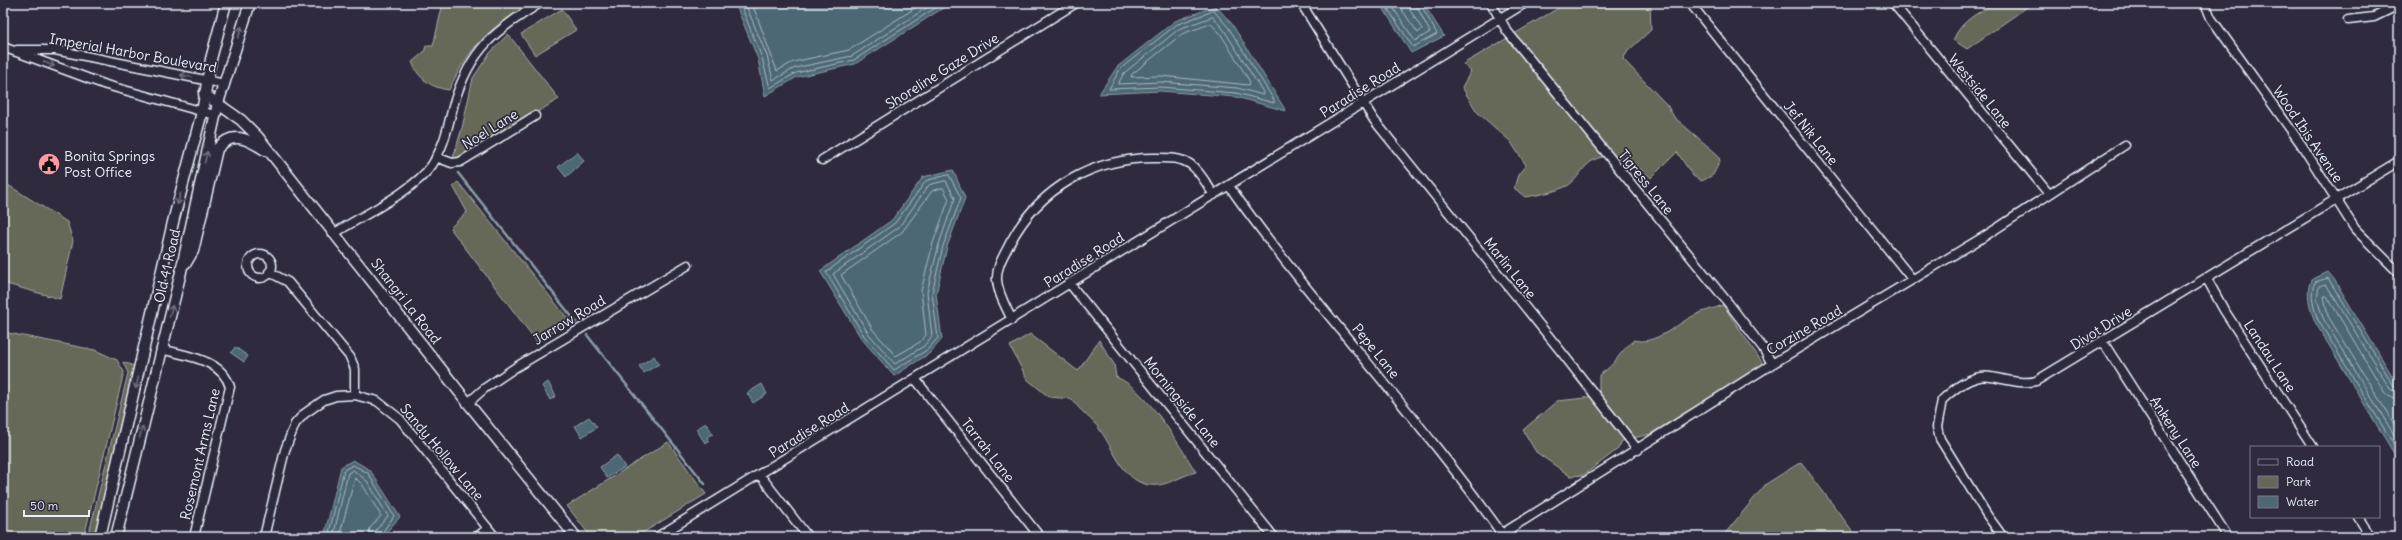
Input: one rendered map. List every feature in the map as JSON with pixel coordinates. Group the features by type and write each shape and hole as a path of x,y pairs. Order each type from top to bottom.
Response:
{"street":[{"name":"Old 41 Road","path":"100,537 174,218 202,112 207,80 226,3"},
{"name":"Old 41 Road","path":"116,537 180,276 218,103 250,3"},
{"path":"335,233 414,183 425,173 436,157 449,129 455,101 463,77 471,63 495,33 540,3"},
{"name":"Shoreline Gaze Drive","path":"822,160 1076,3"},
{"name":"Marlin Lane","path":"1301,3 1363,104 1638,450"},
{"name":"Tigress Lane","path":"1491,3 1507,31 1638,194 1729,304 1763,348 1772,364"},
{"name":"Paradise Road","path":"657,537 916,380 1525,3"},
{"name":"Jef Nik Lane","path":"1690,3 1912,279"},
{"name":"Westside Lane","path":"1893,3 2048,194"},
{"name":"Wood Ibis Avenue","path":"2206,3 2211,18 2301,144 2363,238 2399,273"},
{"path":"2348,20 2374,17 2399,5"},
{"name":"Imperial Harbor Boulevard","path":"3,47 78,76 215,115"},
{"name":"Imperial Harbor Boulevard","path":"12,50 55,50 225,84"},
{"name":"Shangri La Road","path":"204,94 241,120 273,155 468,404 576,537"},
{"name":"Noel Lane","path":"436,157 452,163 460,162 535,116"},
{"path":"180,276 193,250 217,149 228,139 242,137 273,155"},
{"name":"Corzine Road","path":"1499,535 1638,450 1772,364 1985,236 2125,145"},
{"path":"1012,320 999,290 997,280 1001,260 1026,217 1043,199 1061,185 1086,171 1114,162 1137,158 1173,158 1191,165 1214,195"},
{"name":"Divot Drive","path":"2003,537 1987,515 1940,439 1937,427 1942,400 1966,382 1979,377 1990,376 2028,383 2036,381 2207,279 2399,161"},
{"name":"Pepe Lane","path":"1228,186 1256,225 1421,427 1499,535"},
{"name":"Jarrow Road","path":"468,404 485,388 516,367 688,265"},
{"path":"269,272 288,282 350,357 355,369 355,395"},
{"name":"Landau Lane","path":"2207,279 2224,310 2312,446"},
{"name":"Morningside Lane","path":"1070,284 1274,537"},
{"name":"Ankeny Lane","path":"2103,342 2228,537"},
{"name":"Rosemont Arms Lane","path":"161,349 217,367 224,374 230,387 194,537"},
{"name":"Tarrah Lane","path":"916,380 1040,537"},
{"name":"Sandy Hollow Lane","path":"264,537 285,450 295,424 304,414 324,400 336,396 355,395 377,400 393,412 495,537"},
{"path":"760,475 808,537"},
{"path":"2359,518 2371,537"},
{"path":"477,537 488,528"}],"green space":[{"path":"443,3 530,3 482,39 465,61 449,90 426,82 418,73 412,62 424,52 426,46 433,46"},
{"path":"1567,3 1650,3 1651,30 1628,51 1623,59 1667,105 1674,117 1718,155 1720,161 1713,175 1702,181 1693,176 1677,152 1651,178 1637,166 1628,161 1620,158 1602,157 1594,160 1586,166 1570,184 1557,190 1525,197 1514,188 1518,175 1526,165 1510,141 1477,112 1462,87 1471,71 1463,64"},
{"path":"1996,3 2033,3 1967,49 1953,40 1966,22 1976,14"},
{"path":"562,9 576,30 535,55 521,34"},
{"path":"508,34 559,99 459,159 453,158 462,128 473,78 489,54"},
{"path":"458,182 569,320 537,342 450,228 467,212 453,186"},
{"path":"3,185 8,185 67,222 73,241 60,299 3,283"},
{"path":"1723,305 1764,365 1650,434 1622,441 1618,449 1584,475 1570,476 1536,452 1523,430 1557,401 1585,398 1599,392 1599,375 1614,363 1624,349 1634,340 1642,341 1657,337 1696,314"},
{"path":"3,332 95,350 117,360 124,372 84,537 3,537"},
{"path":"1030,334 1078,371 1099,340 1114,364 1116,377 1128,383 1150,405 1171,433 1196,472 1159,485 1147,485 1130,475 1123,467 1097,426 1072,399 1049,397 1027,379 1010,346"},
{"path":"123,362 134,366 95,537 88,537 128,373"},
{"path":"668,442 706,494 636,537 591,537 567,506"},
{"path":"1801,462 1857,537 1722,537 1766,484"}],"water":[{"path":"735,3 951,3 855,64 797,77 765,96 758,59"},
{"path":"1380,3 1423,3 1444,36 1411,53"},
{"path":"1216,6 1232,24 1286,111 1236,97 1160,91 1099,94 1117,67 1175,21"},
{"path":"577,152 584,161 566,177 558,167"},
{"path":"953,170 965,198 947,247 936,294 942,339 930,353 894,376 861,338 820,271 892,220 923,177"},
{"path":"2328,272 2334,279 2399,387 2399,462 2315,322 2311,312 2308,290 2311,280"},
{"path":"235,347 248,356 244,362 231,353"},
{"path":"654,356 659,364 644,373 639,366"},
{"path":"548,382 556,396 550,400 542,386"},
{"path":"762,384 767,394 753,403 747,393"},
{"path":"589,417 597,427 582,437 575,426"},
{"path":"706,423 713,434 707,437 709,441 705,443 696,429"},
{"path":"617,455 625,467 607,478 600,467"},
{"path":"353,460 370,470 400,517 382,537 324,537 341,467"}],"waterway":[{"path":"458,173 576,322"},
{"path":"587,335 705,484"}],"place":[{"name":"Bonita Springs Post Office","path":"49,164"}]}
